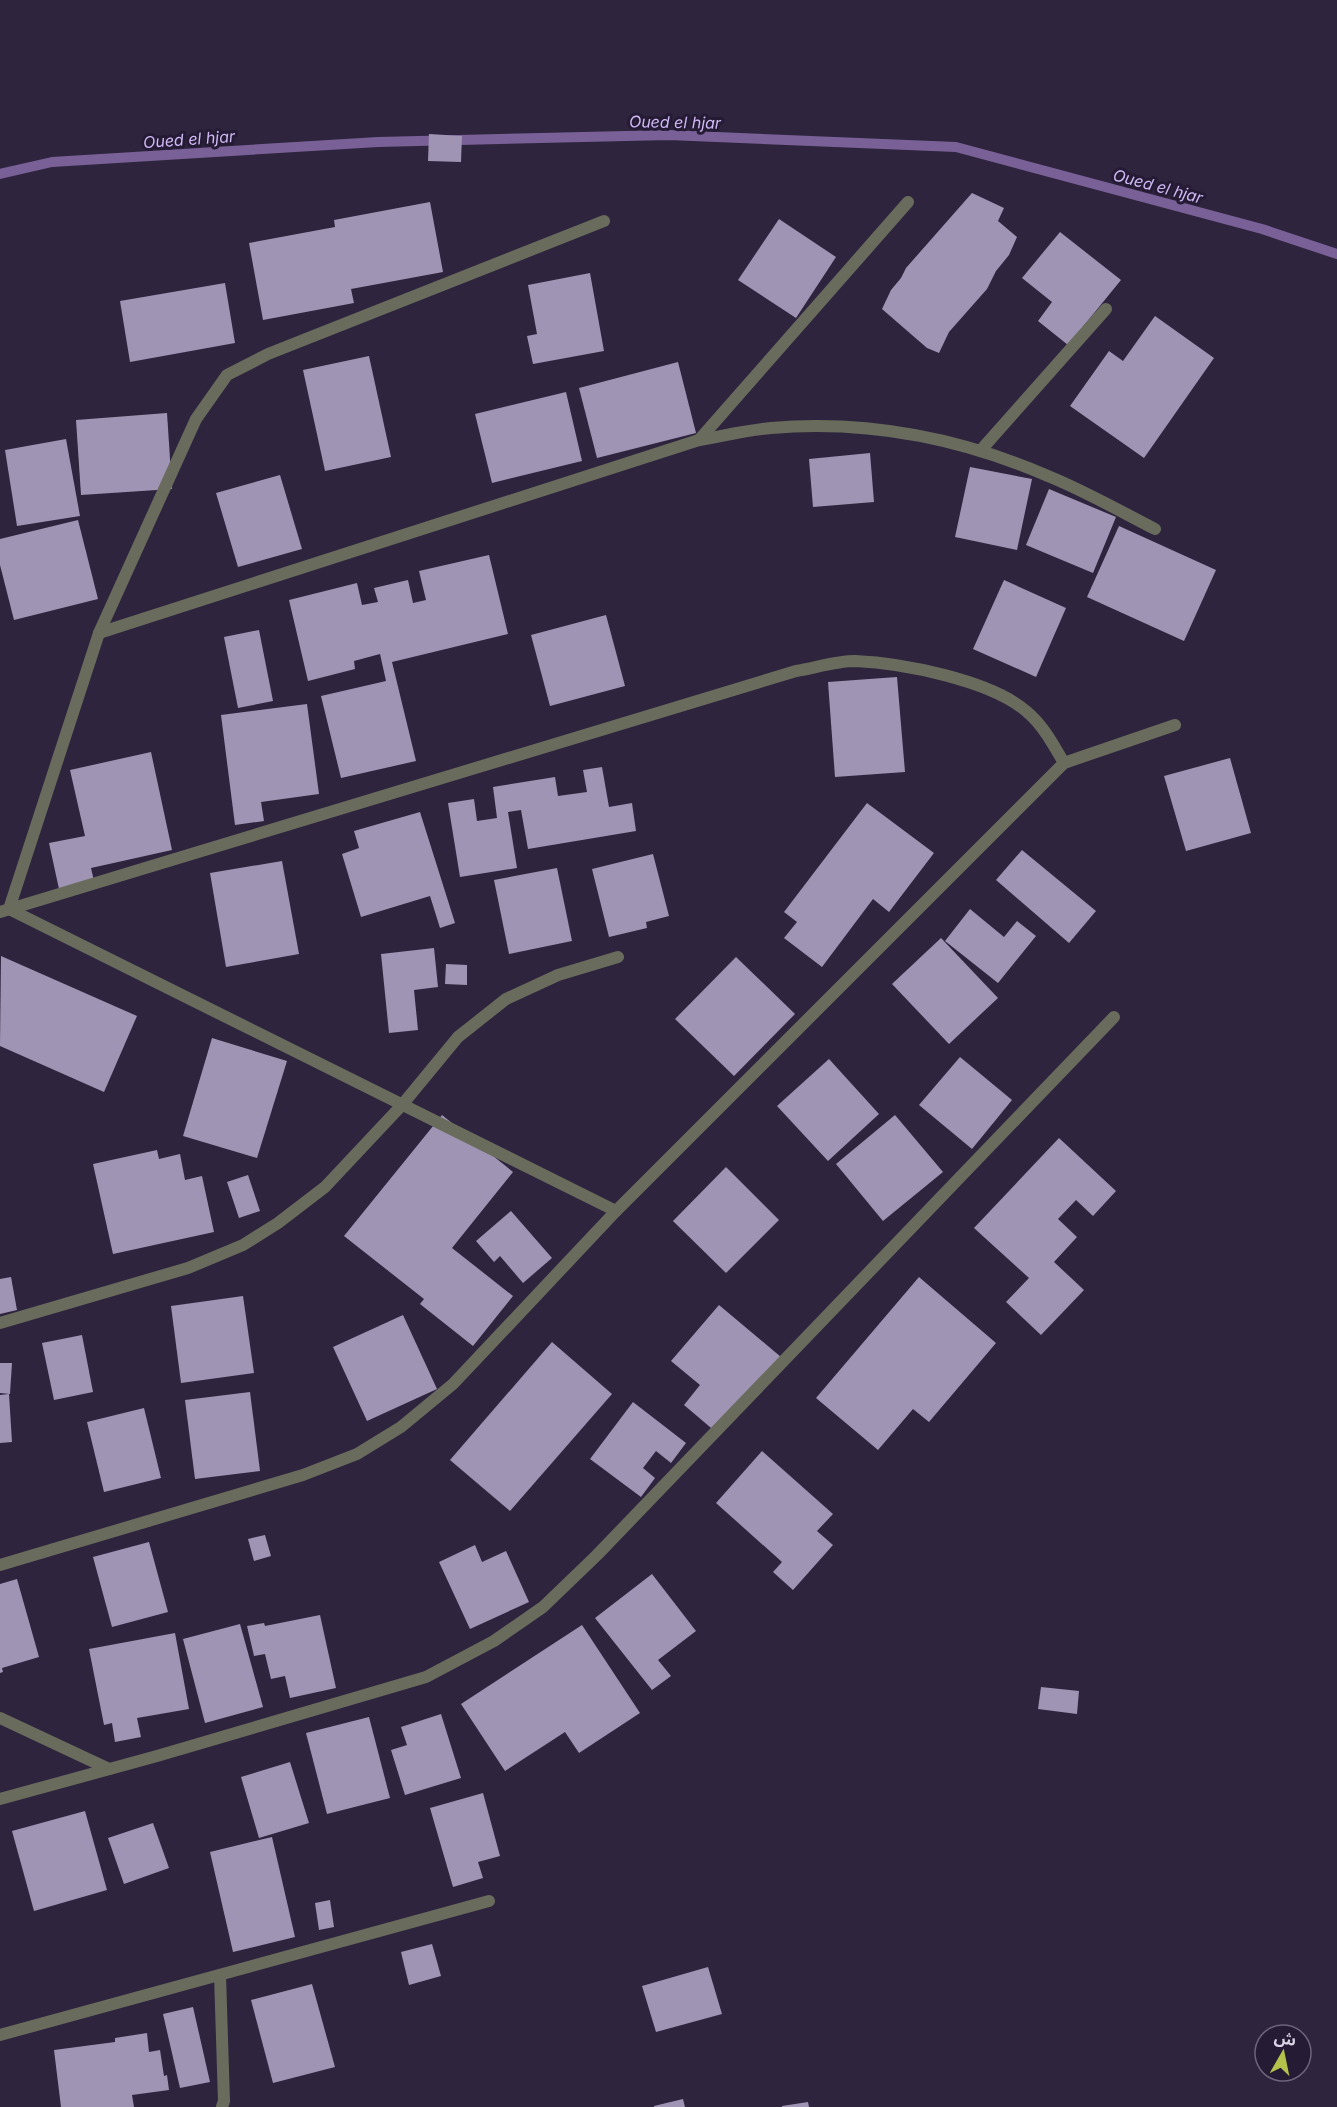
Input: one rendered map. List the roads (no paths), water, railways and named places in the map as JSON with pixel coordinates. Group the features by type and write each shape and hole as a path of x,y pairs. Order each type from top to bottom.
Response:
{"street":[{"path":"699,440 908,202"},
{"path":"5,910 99,633 196,419 227,375 268,354 604,221"},
{"path":"981,450 1107,309"},
{"path":"99,633 699,440 770,428 846,426 911,433 981,450 1049,476 1155,529"},
{"path":"5,910 796,671 853,661 901,666 943,675 989,690 1026,710 1048,734 1064,763"},
{"path":"0,1565 303,1475 357,1454 401,1426 453,1384 616,1211 1064,763 1175,725"},
{"path":"5,910 616,1211"},
{"path":"0,1323 188,1268 243,1245 278,1223 325,1187 402,1105 458,1037 506,999 558,975 618,957"},
{"path":"0,1799 426,1677 494,1641 543,1607 597,1555 1114,1017"},
{"path":"0,1718 109,1769"},
{"path":"0,2035 489,1901"},
{"path":"220,1975 224,2101 222,2107"}],"waterway":[{"name":"Oued el hjar","path":"0,174 52,162 378,142 669,135 956,147 1262,229 1337,254"}]}
